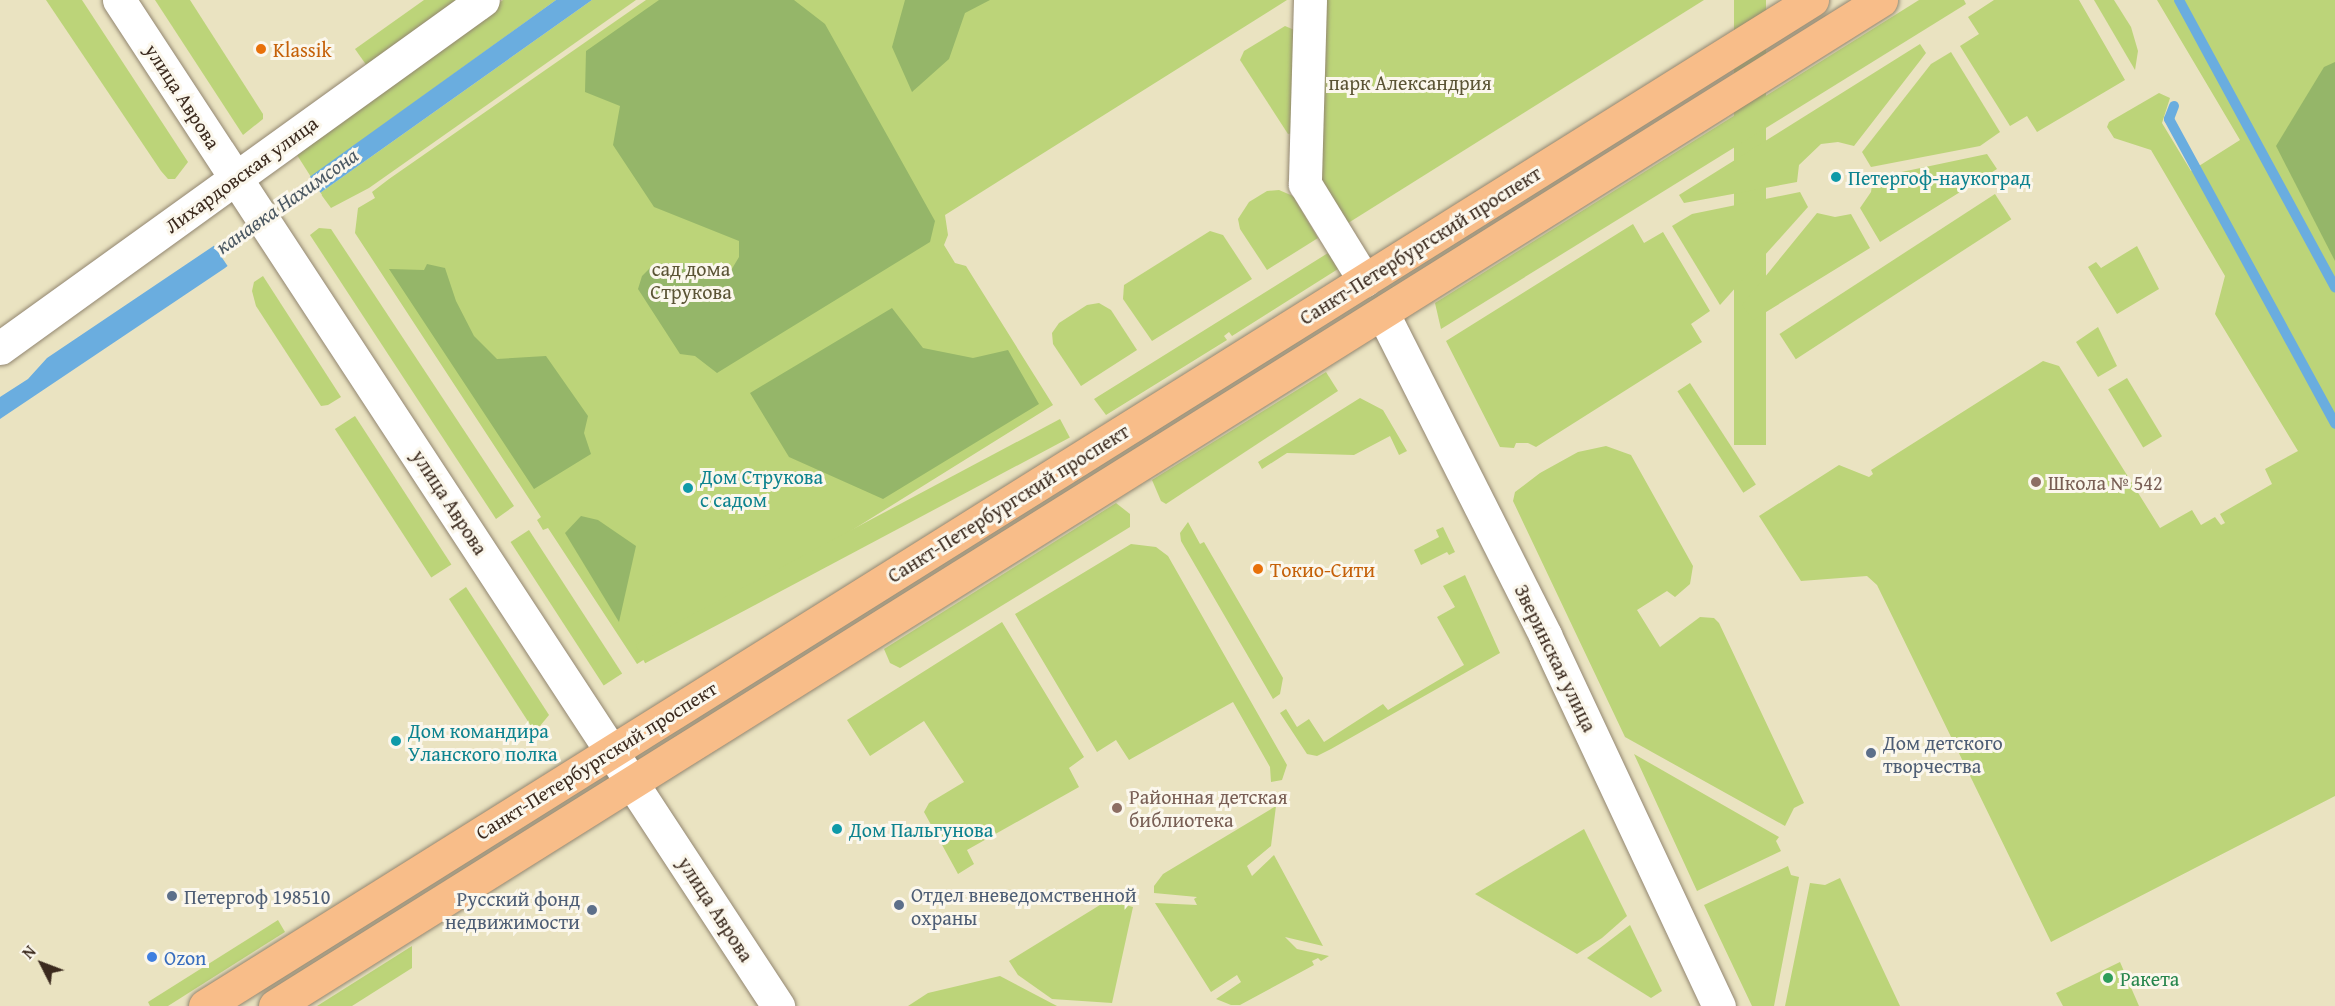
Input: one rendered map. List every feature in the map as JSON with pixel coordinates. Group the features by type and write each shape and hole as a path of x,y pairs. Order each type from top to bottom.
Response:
{"main road":[{"name":"Санкт-Петербургский проспект","path":"205,1006 1812,0"},
{"name":"Санкт-Петербургский проспект","path":"275,1006 1881,0"}],"street":[{"name":"улица Аврова","path":"119,0 778,1006"},
{"name":"Лихардовская улица","path":"0,348 242,187 483,0"},
{"path":"1310,0 1305,184 1364,280"},
{"name":"Зверинская улица","path":"1383,314 1540,625 1719,1006"}],"green space":[{"path":"46,0 82,0 188,162 175,179 168,179 161,171"},
{"path":"155,0 190,0 263,114 263,119 243,135"},
{"path":"424,0 460,0 367,66 355,49"},
{"path":"503,0 556,0 311,177 297,155 313,135"},
{"path":"592,0 636,0 369,188 331,208 320,193"},
{"name":"сад дома Струкова","path":"646,0 1287,0 945,215 948,235 944,245 955,263 966,266 1053,405 637,664 548,528 543,530 537,520 541,517 355,233 358,208 375,198 372,192"},
{"path":"659,0 794,0 825,24 935,221 930,242 717,373 695,356 680,354 638,289 642,276 654,264 684,263 715,279 730,272 739,257 739,241 654,207 613,145 620,106 585,92 586,51"},
{"path":"905,0 990,0 965,13 949,59 912,92 892,47"},
{"name":"парк Александрия","path":"1323,0 1704,0 1345,225 1320,183"},
{"path":"1734,0 1766,0 1766,445 1734,445"},
{"path":"1919,0 1964,0 1966,4 1441,329 1435,303"},
{"path":"1994,0 2079,0 2125,80 2037,132 2027,116 2010,126 1960,46 1979,34 1968,17"},
{"path":"2094,0 2114,0 2131,27 2138,51 2135,70"},
{"path":"2157,0 2335,0 2335,796 2051,942 1877,585 1867,576 1801,581 1759,516 1839,465 1869,477 1873,474 1871,470 2043,361 2059,366 2160,528 2192,510 2201,525 2215,517 2221,525 2225,523 2220,514 2272,484 2265,469 2298,451 2215,314 2225,276 2151,150 2114,138 2107,127 2109,122 2159,93 2170,98 2162,123 2191,171 2240,140"},
{"path":"1285,26 1297,31 1293,133 1288,134 1240,60 1244,51"},
{"path":"1920,44 1926,53 1854,146 1838,142 1821,144 1799,165 1797,182 1684,203 1679,195"},
{"path":"1951,52 2000,132 1980,146 1871,167 1862,152 1931,64"},
{"path":"2335,62 2335,261 2276,146 2324,67"},
{"path":"1987,154 1997,169 1880,242 1860,208 1871,192 1873,178"},
{"path":"1279,190 1293,196 1318,238 1267,270 1240,229 1238,219 1249,202 1267,191"},
{"path":"1800,192 1808,207 1720,305 1672,226 1692,214"},
{"path":"1995,194 2011,219 1796,359 1779,334"},
{"path":"1817,213 1835,217 1851,214 1870,248 1753,320 1742,305"},
{"path":"1633,224 1644,243 1663,232 1710,311 1691,324 1702,342 1536,447 1528,443 1516,443 1514,448 1500,447 1446,341"},
{"path":"319,228 331,229 514,506 496,519 310,235"},
{"path":"1210,231 1223,235 1252,279 1152,341 1123,299 1124,285"},
{"path":"2137,246 2159,289 2117,314 2088,267 2096,262 2101,268"},
{"path":"1328,253 1338,269 1232,336 1229,332 1224,336 1227,340 1106,415 1094,399"},
{"path":"427,264 445,268 456,301 474,336 497,359 546,356 588,416 584,433 591,454 534,489 389,269 424,270"},
{"path":"263,276 341,397 328,405 321,406 256,306 252,291 254,282"},
{"path":"1099,303 1111,310 1137,350 1081,386 1053,344 1052,333 1059,323 1087,305"},
{"path":"892,308 923,348 973,358 1008,350 1039,404 883,499 789,457 750,393"},
{"path":"2098,327 2117,366 2098,377 2076,342"},
{"path":"1326,372 1338,391 1166,504 1161,501 1152,480"},
{"path":"2127,378 2162,436 2143,448 2108,389"},
{"path":"1690,383 1756,484 1743,493 1677,391"},
{"path":"1360,398 1383,410 1407,451 1399,455 1390,436 1354,455 1287,453 1262,469 1258,462"},
{"path":"355,416 451,564 431,578 335,429"},
{"path":"1060,419 1070,438 645,663 635,645"},
{"path":"1606,446 1631,455 1693,566 1690,584 1675,597 1667,591 1637,610 1660,647 1700,617 1714,618 1719,623 1804,803 1794,808 1785,826 1625,737 1513,501 1515,492 1540,473 1578,452"},
{"path":"1116,503 1130,514 1130,527 900,668 890,663 884,649"},
{"path":"581,516 598,520 636,546 619,622 565,533"},
{"path":"1188,522 1200,544 1204,542 1283,678 1280,694 1273,699 1181,541 1180,533"},
{"path":"1443,527 1455,552 1449,555 1447,552 1421,565 1414,550 1439,537 1436,530"},
{"path":"529,530 622,673 604,685 511,542"},
{"path":"1131,544 1156,547 1168,556 1287,765 1282,780 1271,782 1270,767 1233,702 1129,760 1116,740 1097,752 1015,614"},
{"path":"1465,575 1500,653 1331,749 1317,756 1307,754 1280,713 1286,709 1297,727 1309,719 1324,742 1383,704 1388,710 1464,665 1437,617 1455,607 1443,586"},
{"path":"466,587 549,715 540,726 531,726 449,599"},
{"path":"1002,622 1084,757 1069,768 1079,787 967,850 974,864 958,874 924,812 929,803 964,782 924,721 870,756 847,720"},
{"path":"1634,754 1779,837 1776,841 1781,851 1697,891"},
{"path":"1276,806 1271,846 1247,866 1252,876 1274,855 1323,946 1285,937 1297,949 1329,956 1321,961 1318,958 1312,961 1314,965 1240,1005 1231,1005 1216,999 1241,982 1237,975 1211,992 1155,903 1197,905 1194,899 1197,897 1154,893 1154,886 1163,874"},
{"path":"1584,829 1627,916 1602,938 1577,954 1475,894"},
{"path":"1788,866 1791,875 1799,877 1774,1006 1752,1006 1704,905"},
{"path":"1840,878 1900,1006 1785,1006 1810,883 1825,885"},
{"path":"1108,900 1133,907 1112,1003 1052,999 1018,975 1009,961"},
{"path":"278,920 285,932 168,1006 150,1006 148,1002"},
{"path":"1630,925 1662,991 1651,998 1587,958"},
{"path":"412,946 412,968 352,1006 317,1006"},
{"name":"Ракета","path":"2120,962 2139,1006 2063,1006 2056,993"},
{"path":"1000,976 1057,1006 908,1006 928,993"}],"water":[{"name":"канавка Нахимсона","path":"556,0 592,0 320,193 225,268 0,419 0,397 28,379 47,358 212,247"}],"pier":[{"path":"309,175 322,195 229,268 212,243"}],"waterway":[{"path":"2179,0 2335,287"},
{"path":"2174,106 2169,119 2335,424"}],"place":[{"name":"Klassik","path":"261,49"},
{"name":"Петергоф-наукоград","path":"1836,177"},
{"name":"Школа № 542","path":"2036,482"},
{"name":"Дом Струкова с садом","path":"688,488"},
{"name":"Токио-Сити","path":"1258,569"},
{"name":"Дом командира Уланского полка","path":"396,741"},
{"name":"Дом детского творчества","path":"1871,753"},
{"name":"Районная детская библиотека","path":"1117,808"},
{"name":"Дом Пальгунова","path":"837,829"},
{"name":"Петергоф 198510","path":"172,896"},
{"name":"Отдел вневедомственной охраны","path":"899,905"},
{"name":"Русский фонд недвижимости","path":"592,910"},
{"name":"Ozon","path":"152,957"},
{"name":"Ракета","path":"2108,978"}]}
